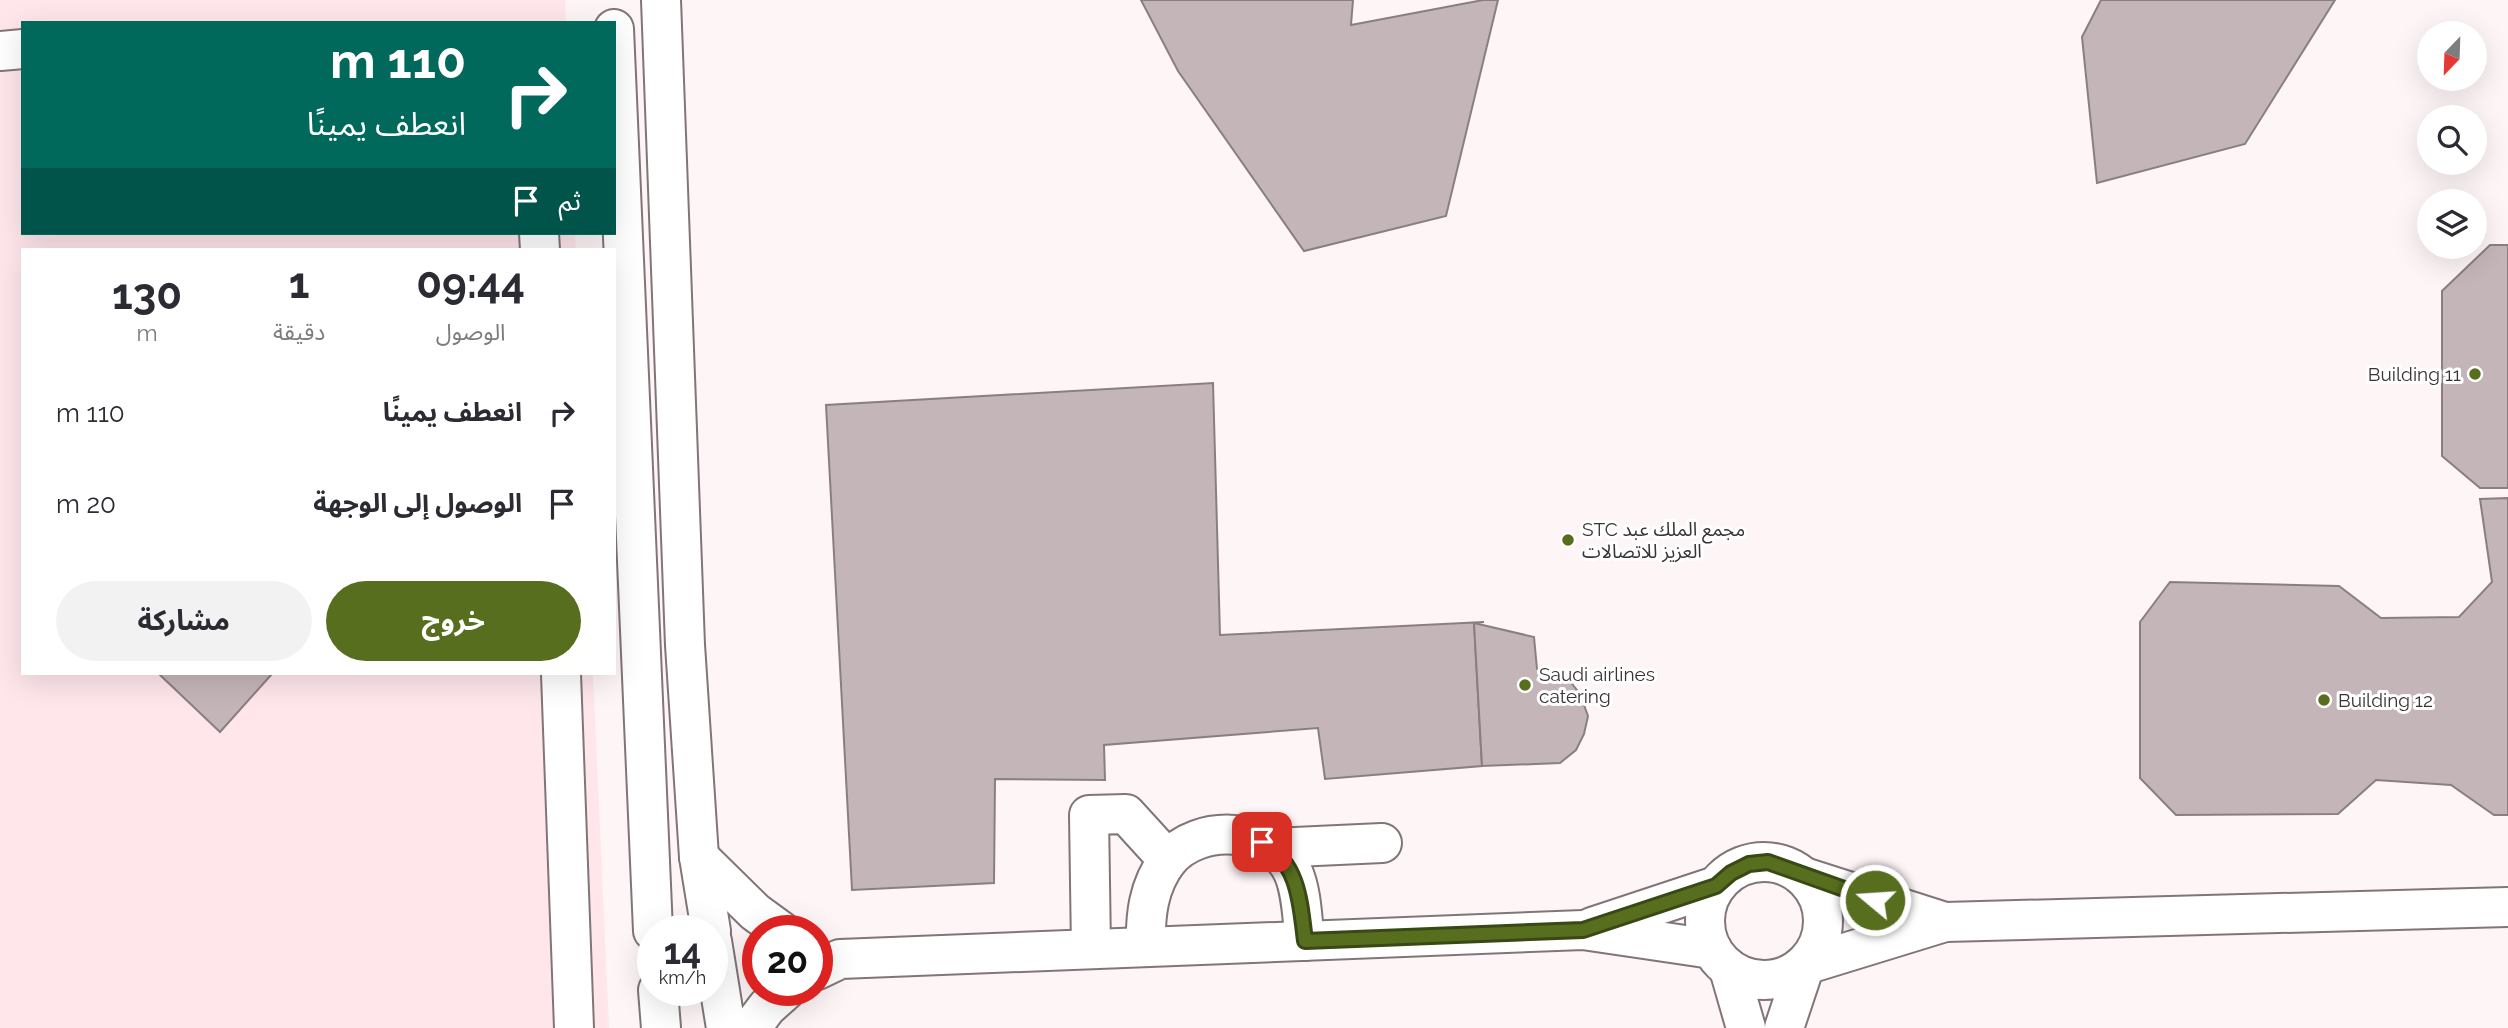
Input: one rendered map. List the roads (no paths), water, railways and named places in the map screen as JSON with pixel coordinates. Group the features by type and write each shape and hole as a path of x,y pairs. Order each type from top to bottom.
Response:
{"lane":[{"path":"613,0 614,21"},
{"path":"661,0 677,350 685,645 699,857 708,915"},
{"path":"0,51 21,49"},
{"path":"616,75 652,915"},
{"path":"561,675 574,1028"},
{"path":"1091,949 1089,815 1126,814 1168,860"},
{"path":"1146,947 1151,891 1168,860 1191,843 1230,835 1250,837 1273,848 1293,871 1305,941"},
{"path":"1273,848 1382,843"},
{"path":"699,857 759,915"},
{"path":"1583,930 1716,886 1740,868 1768,862 1788,867 1804,877 1945,922"},
{"path":"1784,1028 1805,965 1817,949 1823,921 1817,892 1804,877"},
{"path":"1716,886 1705,918 1746,1028"},
{"path":"833,959 1583,930 1721,959 1744,977 1776,980 1805,965 1945,922 2508,907"},
{"path":"659,1006 661,1028"},
{"path":"722,1006 726,1028"},
{"path":"751,1028 768,1006"}],"place":[{"name":"Building 11","path":"2475,374"},
{"name":"STC مجمع الملك عبد العزيز للاتصالات","path":"1568,540"},
{"name":"Saudi airlines catering","path":"1525,685"},
{"name":"Building 12","path":"2324,700"}]}
